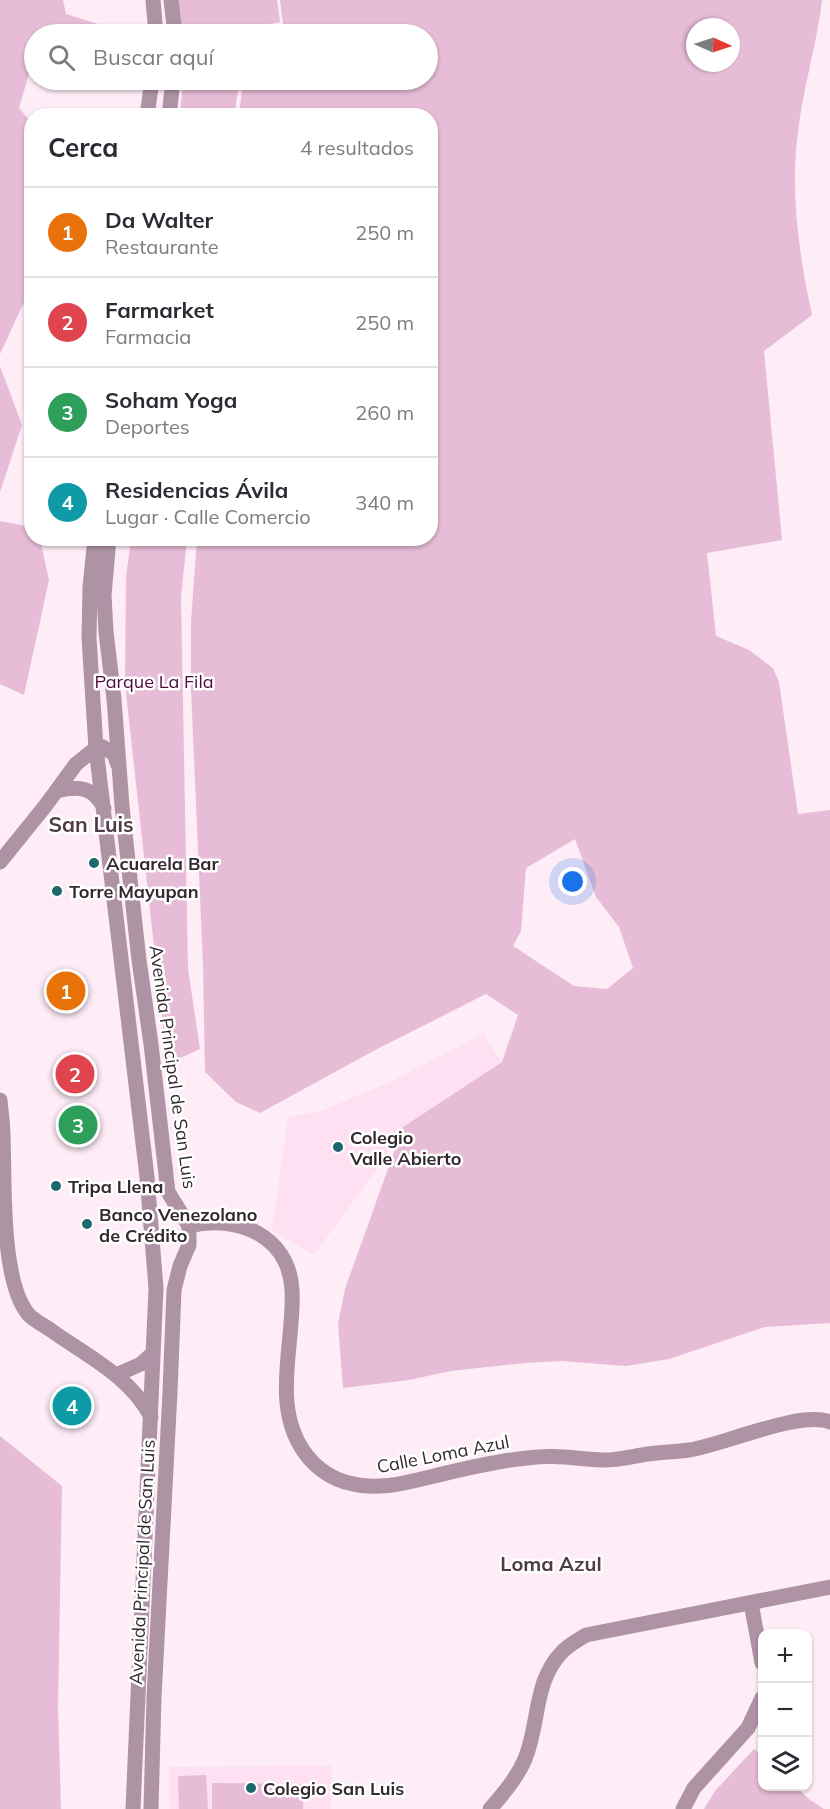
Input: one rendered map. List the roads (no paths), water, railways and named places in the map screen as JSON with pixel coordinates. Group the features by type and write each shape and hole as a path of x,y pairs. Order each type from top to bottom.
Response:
{"street":[{"path":"153,0 155,24"},
{"path":"171,0 174,24"},
{"path":"148,108 151,90"},
{"path":"170,108 172,90"},
{"name":"Avenida Principal de San Luis","path":"94,546 90,587 89,638 96,748 152,1226 156,1288 133,1809"},
{"name":"Avenida Principal de San Luis","path":"109,546 104,595 106,632 139,960 168,1192 186,1221 189,1245 176,1278 174,1290 154,1697 151,1809"},
{"path":"92,687 99,699 103,699 107,698 112,686"},
{"path":"0,862 76,764 96,748 109,749 114,754 119,768"},
{"path":"56,791 72,787 83,788 99,797 104,808"},
{"path":"0,1100 3,1135 3,1205 10,1270 19,1300 30,1315 116,1375 138,1396 151,1418"},
{"name":"Calle Loma Azul","path":"152,1226 166,1214 186,1221 245,1226 260,1233 280,1252 292,1290 286,1398 292,1430 300,1447 310,1460 323,1472 340,1481 374,1488 525,1458 557,1455 605,1460 691,1449 756,1431 808,1420 830,1422"},
{"path":"116,1375 141,1364 153,1353"},
{"path":"490,1809 525,1760 544,1680 552,1664 564,1650 586,1635 830,1587"},
{"path":"751,1603 758,1641"},
{"path":"683,1809 694,1788 748,1728 758,1707"}],"place":[{"name":"Acuarela Bar","path":"94,863"},
{"name":"Torre Mayupan","path":"57,891"},
{"name":"Da Walter","path":"66,991"},
{"name":"Farmarket","path":"75,1074"},
{"name":"Soham Yoga","path":"78,1125"},
{"name":"Colegio Valle Abierto","path":"338,1147"},
{"name":"Tripa Llena","path":"56,1186"},
{"name":"Banco Venezolano de Crédito","path":"87,1224"},
{"name":"Residencias Ávila","path":"72,1406"},
{"name":"Colegio San Luis","path":"251,1788"}],"district":[{"name":"San Luis","path":"91,824"},
{"name":"Loma Azul","path":"551,1563"}],"park label":[{"name":"Parque La Fila","path":"154,681"}]}
